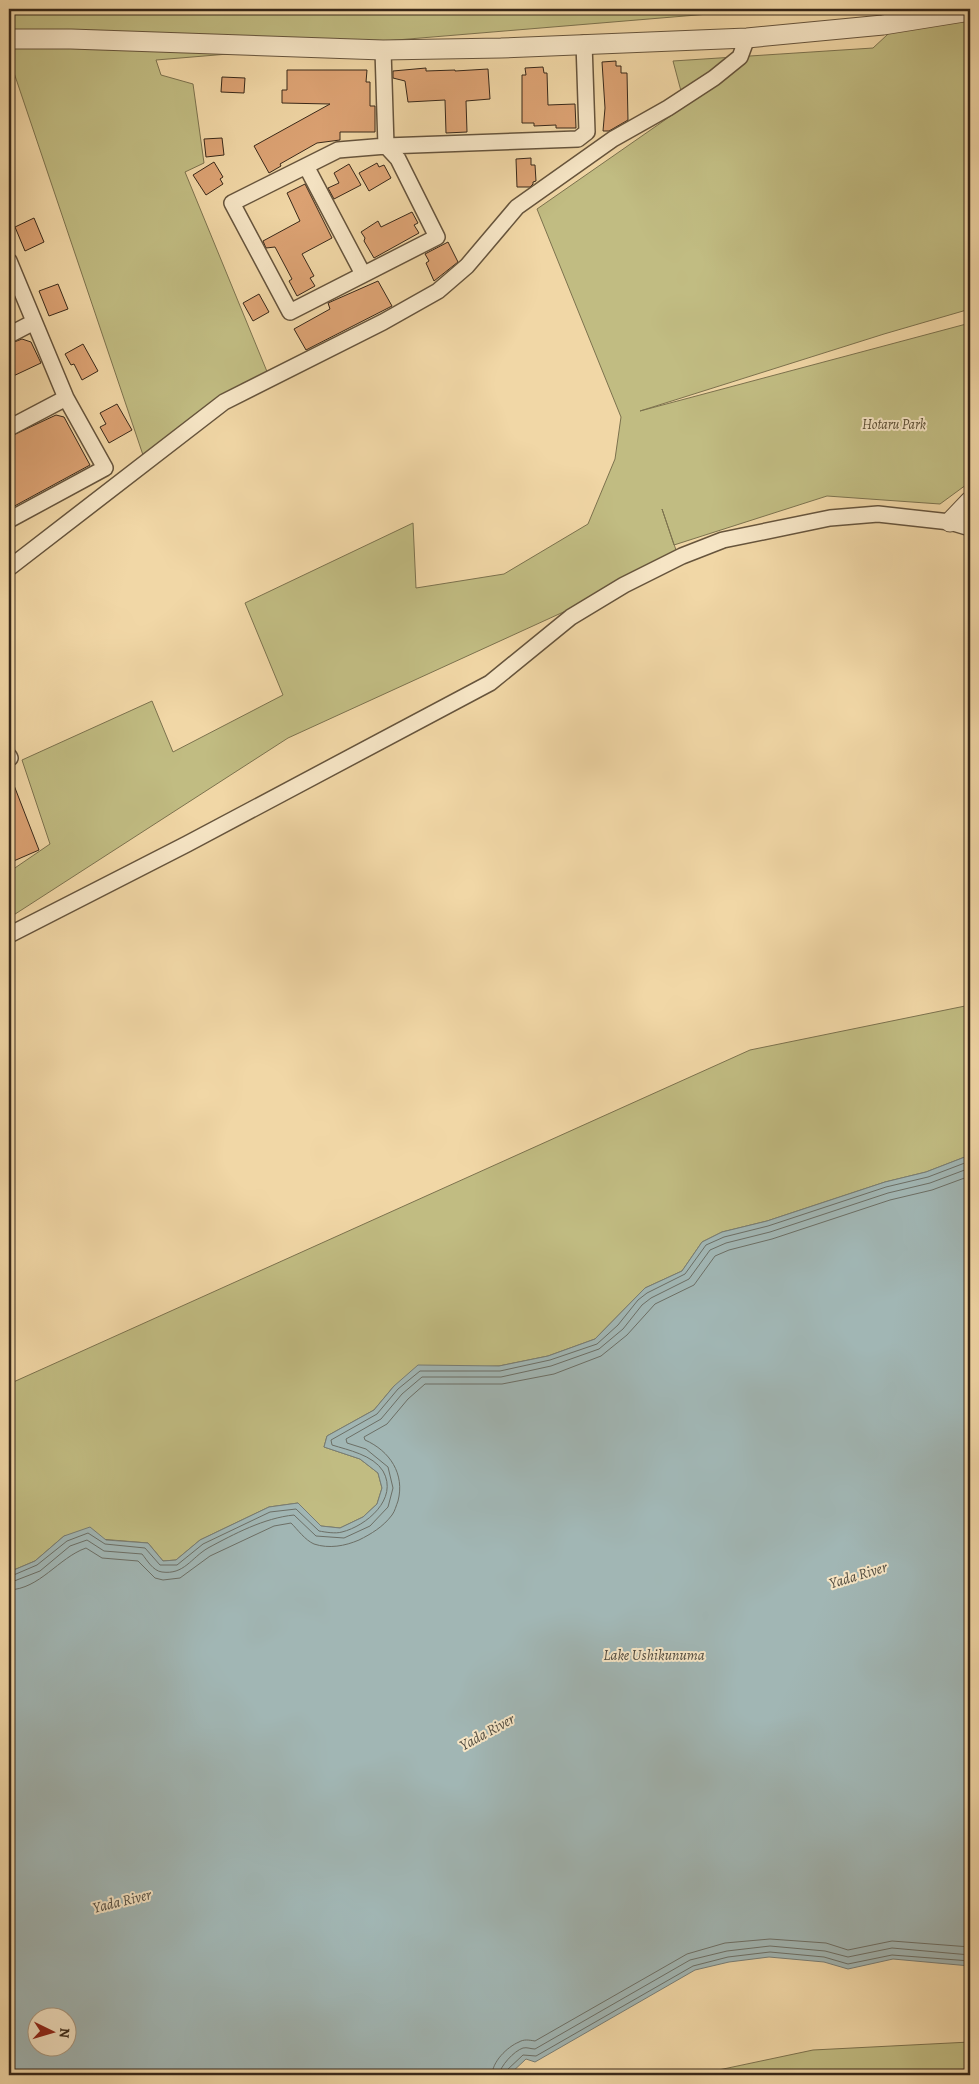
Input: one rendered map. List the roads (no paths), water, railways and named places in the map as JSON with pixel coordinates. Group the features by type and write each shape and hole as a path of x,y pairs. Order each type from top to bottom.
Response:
{"street":[{"path":"9,39 71,39 383,50 747,38 883,25 970,11"},
{"path":"9,568 224,402 383,322 438,291 467,266 517,207 613,139 668,108 714,78 740,57 747,38"},
{"path":"383,50 386,146 398,159 437,237 290,312 232,203 338,150 386,146 578,139 587,132 584,43"},
{"path":"306,166 363,274"},
{"path":"9,261 66,398 105,468 9,520"},
{"path":"9,335 34,322"},
{"path":"9,428 66,398"},
{"path":"950,522 970,501"},
{"path":"9,935 90,899 187,844 490,683 571,617 624,585 682,556 723,540 830,518 878,514 950,522 970,528"}],"water":[{"name":"Lake Ushikunuma","path":"970,1155 970,1966 893,1959 848,1969 824,1962 769,1957 729,1962 695,1970 535,2062 526,2059 509,2075 9,2075 9,1572 35,1561 64,1536 90,1527 106,1540 148,1543 163,1561 176,1560 200,1540 269,1507 298,1503 321,1526 340,1528 363,1517 377,1504 382,1488 378,1473 360,1459 324,1447 327,1436 374,1410 394,1386 418,1365 499,1366 548,1356 595,1339 645,1288 682,1271 702,1242 722,1232 767,1221 885,1182 926,1172"}],"park label":[{"name":"Hotaru Park","path":"894,424"}],"water label":[{"name":"Yada River","path":"858,1575"},
{"name":"Yada River","path":"487,1732"},
{"name":"Yada River","path":"122,1901"}]}
